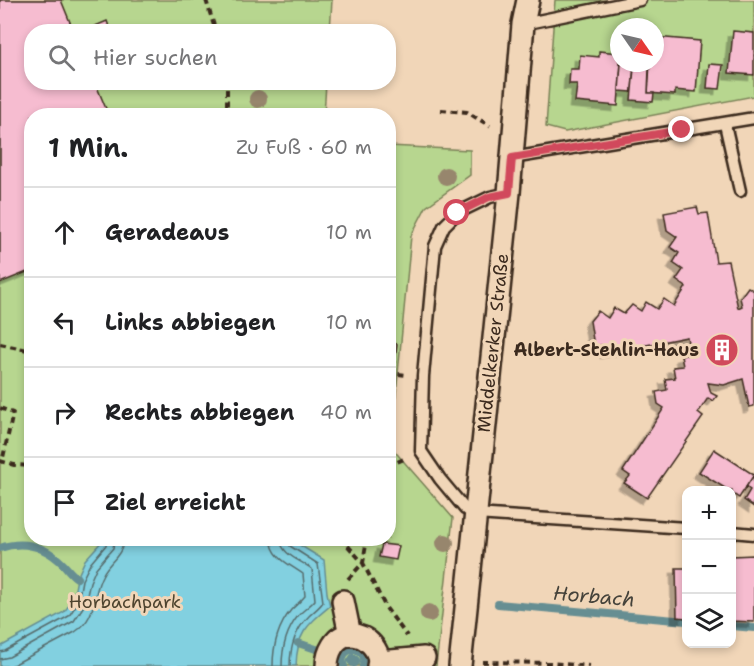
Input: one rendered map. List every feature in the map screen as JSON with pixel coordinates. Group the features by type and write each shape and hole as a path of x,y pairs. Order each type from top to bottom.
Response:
{"street":[{"name":"Middelkerker Straße","path":"461,664 509,193 523,24 528,0"},
{"path":"343,601 350,635"},
{"path":"328,658 334,643 350,635 363,638 371,644 377,652 379,664 424,658"}],"lane":[{"path":"523,24 640,0"},
{"path":"512,158 754,118"},
{"path":"725,124 740,191"},
{"path":"509,193 489,197 457,213 444,226 435,246 423,376 421,452 465,509 476,514 682,528"},
{"path":"736,532 754,534"}],"path":[{"path":"206,0 214,24"},
{"path":"227,90 227,108"},
{"path":"441,110 467,112 496,129"},
{"path":"0,344 24,349"},
{"path":"0,408 13,413 1,461 24,466"},
{"path":"348,546 363,563 386,608 424,658"},
{"path":"343,601 341,590 363,563 366,546"},
{"path":"461,664 550,663 589,666"}],"green space":[{"name":"Horbachpark","path":"0,0 332,0 330,24 24,24 24,90 326,90 324,108 24,108 24,546 396,546 396,453 453,518 436,666 0,666"},
{"path":"555,0 754,0 754,96 565,132 546,127"},
{"name":"Horbachpark","path":"396,146 470,150 470,175 426,207 411,236 396,394"}],"water":[{"path":"98,546 301,546 324,560 330,606 304,631 298,646 296,666 0,666 0,647 64,612 73,600 77,578 85,560"}],"building":[{"path":"0,0 61,0 71,24 24,24 24,90 98,90 106,108 24,108 24,273 0,283"},
{"path":"733,31 754,33 754,75 729,73"},
{"path":"664,38 700,41 696,92 675,90 675,95 648,93 649,72 664,72"},
{"path":"599,51 610,52 610,72 620,72 618,106 575,102 577,84 569,84 570,69 579,69 580,55 599,57"},
{"path":"709,64 723,65 720,89 707,88"},
{"path":"620,72 633,72 632,92 619,91"},
{"path":"634,72 649,72 648,93 654,93 653,102 631,100"},
{"name":"Albert-Stehlin-Haus","path":"697,207 699,214 708,213 716,262 728,261 738,308 742,306 740,298 748,287 754,291 754,406 749,407 743,379 724,385 708,383 711,393 717,396 713,401 708,398 698,413 703,417 647,498 624,483 630,476 623,471 664,408 658,404 656,392 667,390 665,379 675,378 673,367 683,366 681,356 690,354 687,337 606,353 604,345 594,346 590,321 598,311 608,318 614,308 624,314 632,305 641,311 646,302 657,309 664,299 674,306 686,287 676,280 683,270 673,263 679,253 670,247 677,237 667,230 664,213"},
{"path":"714,449 754,475 739,498 736,496 736,486 722,486 699,472"},
{"path":"754,475 754,507 744,500 750,490 746,487"},
{"path":"382,546 399,546 396,560 379,557"},
{"path":"754,555 754,622 736,621 736,556"},
{"path":"676,568 682,568 682,618 677,617"}],"waterway":[{"path":"0,548 24,545"},
{"path":"34,546 56,558 77,578"},
{"name":"Horbach","path":"498,604 682,621"},
{"name":"Horbach","path":"736,626 754,628"},
{"path":"298,643 328,653"},
{"path":"344,666 344,654 355,649 363,656 363,666"},
{"path":"353,658 356,660 354,664 351,661 353,658"}],"place":[{"name":"Albert-Stehlin-Haus","path":"722,350"}],"route":[{"path":"457,213 489,197 509,193 512,158 682,130"}]}
